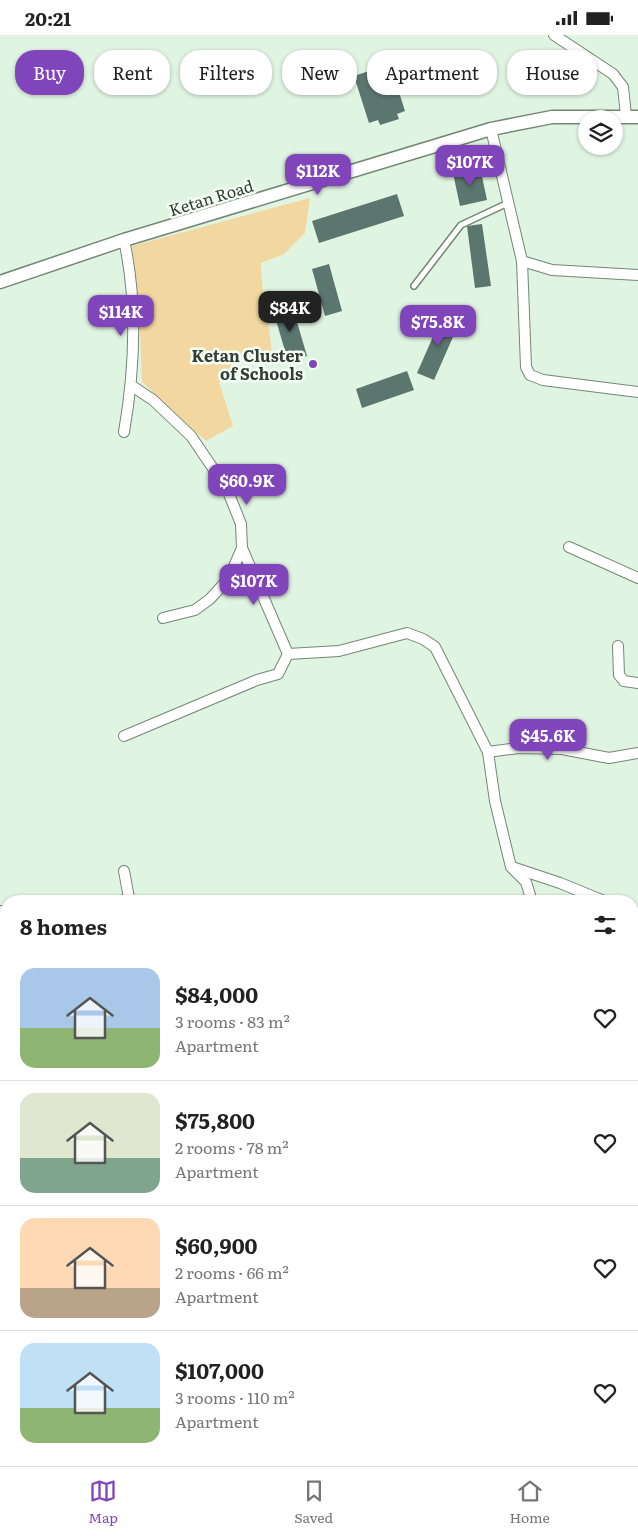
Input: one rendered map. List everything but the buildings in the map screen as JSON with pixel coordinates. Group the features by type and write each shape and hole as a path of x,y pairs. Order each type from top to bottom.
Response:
{"street":[{"path":"554,35 613,74 623,87 632,116"},
{"name":"Ketan Road","path":"0,282 124,240 491,129 552,117 632,116"},
{"path":"491,129 522,261 526,367 530,375 543,380 638,392"},
{"path":"124,240 128,260 133,314 132,386 124,432"},
{"path":"522,261 552,270 638,275"},
{"path":"132,386 153,400 191,436 227,489 241,524 242,548 288,654"},
{"path":"569,547 638,578"},
{"path":"163,618 195,610 210,599 229,578 242,548"},
{"path":"288,654 339,651 407,633 424,639 435,647 488,753 496,801 512,867 526,882 530,895"},
{"path":"618,646 619,675 624,681 638,683"},
{"path":"124,736 257,680 278,674 288,654"},
{"path":"488,753 518,748 562,749 609,758 638,753"},
{"path":"512,867 589,895"},
{"path":"124,871 128,895"}],"lane":[{"path":"414,286 461,225 508,203"}],"shaded area":[{"path":"310,198 305,233 284,254 261,263 272,359 236,361 219,382 233,426 206,441 142,382 139,304 132,246"}],"place":[{"name":"Ketan Cluster of Schools","path":"313,364"}]}
